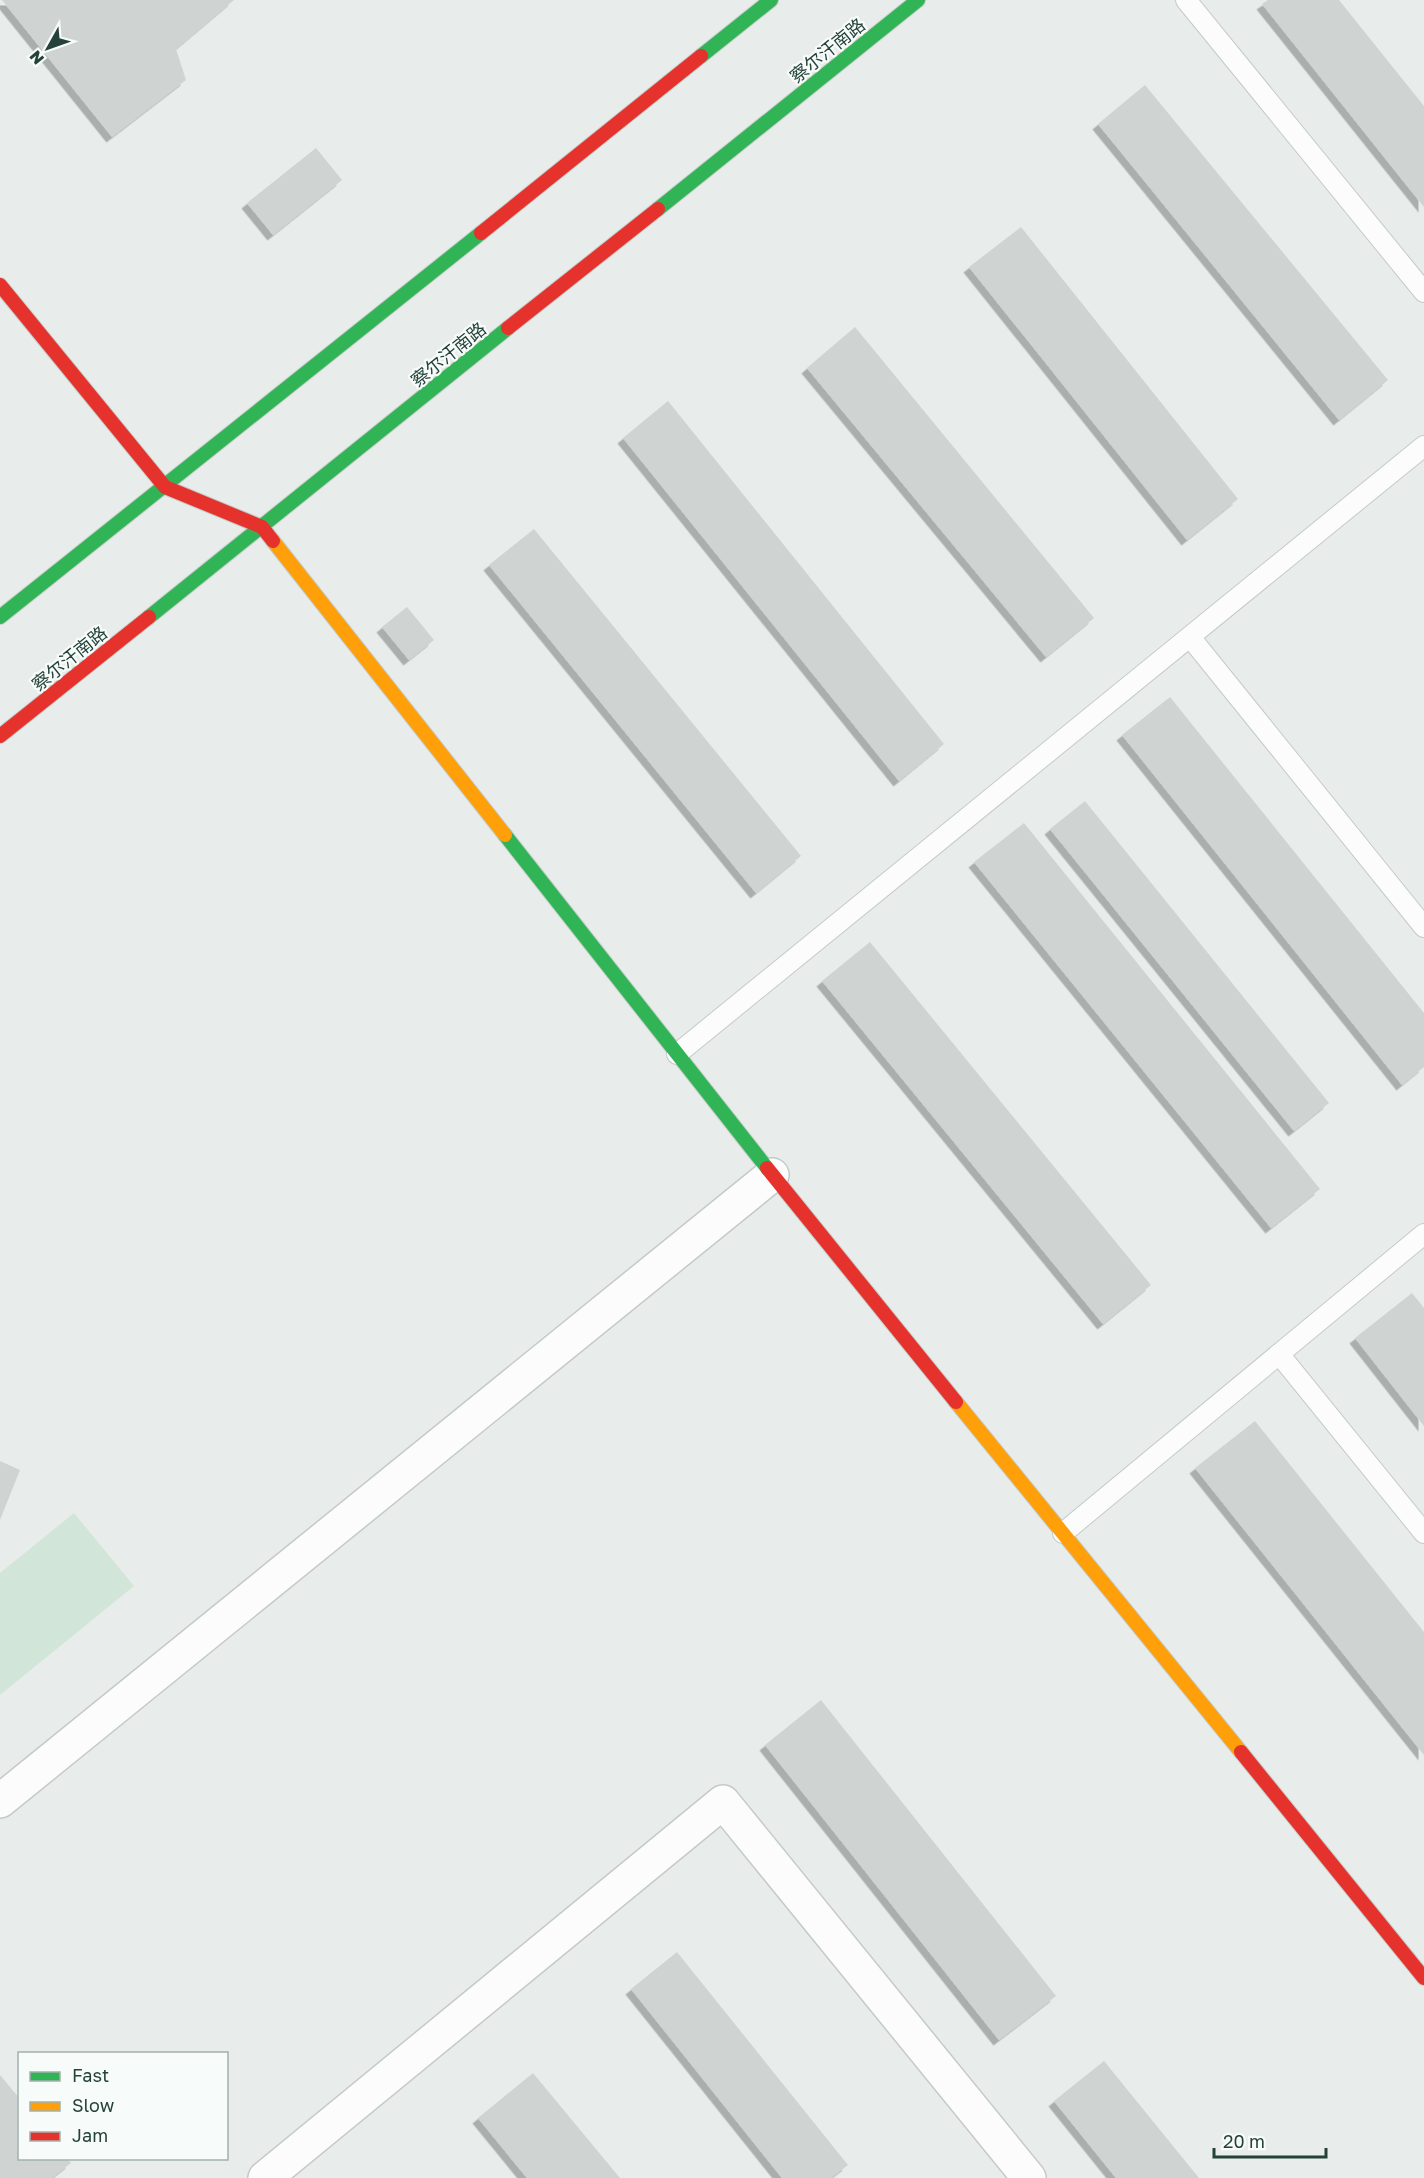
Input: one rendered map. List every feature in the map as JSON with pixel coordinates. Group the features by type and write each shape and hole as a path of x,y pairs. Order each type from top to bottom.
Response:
{"street":[{"path":"0,617 771,0"},
{"name":"察尔汗南路","path":"0,736 918,0"},
{"path":"0,285 165,487 262,527 772,1175 1424,1978"},
{"path":"0,1801 772,1175"},
{"path":"265,2178 723,1802 1029,2178"}],"lane":[{"path":"1186,0 1424,292"},
{"path":"677,1054 1424,446"},
{"path":"1190,637 1424,927"},
{"path":"1063,1533 1424,1234"},
{"path":"1279,1354 1424,1533"}],"green space":[{"path":"74,1513 134,1586 0,1695 0,1573"}],"building":[{"path":"2,0 234,0 176,49 186,80 112,137"},
{"path":"1268,0 1339,0 1424,106 1424,207 1262,4"},
{"path":"1145,85 1388,380 1339,420 1098,124"},
{"path":"316,148 342,180 273,235 247,203"},
{"path":"1021,227 1238,499 1187,540 969,267"},
{"path":"855,327 1094,618 1046,657 807,368"},
{"path":"668,401 944,744 899,781 623,438"},
{"path":"534,529 801,856 756,893 489,565"},
{"path":"407,607 434,640 409,660 382,627"},
{"path":"1170,697 1424,1013 1424,1067 1402,1085 1122,735"},
{"path":"1085,801 1329,1103 1294,1131 1050,829"},
{"path":"1024,823 1320,1189 1271,1228 974,862"},
{"path":"870,942 1151,1285 1103,1324 822,981"},
{"path":"1412,1293 1424,1308 1424,1426 1355,1338"},
{"path":"1255,1421 1424,1632 1424,1755 1195,1468"},
{"path":"0,1461 20,1470 0,1520"},
{"path":"821,1700 1056,1996 999,2040 765,1745"},
{"path":"677,1952 848,2165 831,2178 782,2178 631,1989"},
{"path":"1104,2061 1199,2178 1116,2178 1054,2101"},
{"path":"533,2073 620,2178 527,2178 478,2118"},
{"path":"0,2075 18,2097 18,2160 69,2160 71,2163 52,2178 0,2178"}],"traffic: fast":[{"path":"701,56 771,0"},
{"path":"658,209 918,0"},
{"path":"0,617 481,233"},
{"path":"149,617 508,328"},
{"path":"505,835 767,1168"}],"traffic: slow":[{"path":"273,541 505,835"},
{"path":"956,1402 1241,1752"}],"traffic: jam":[{"path":"481,233 701,56"},
{"path":"508,328 658,209"},
{"path":"0,285 165,487 262,527 273,541"},
{"path":"0,736 149,617"},
{"path":"767,1168 956,1402"},
{"path":"1241,1752 1424,1978"}]}
